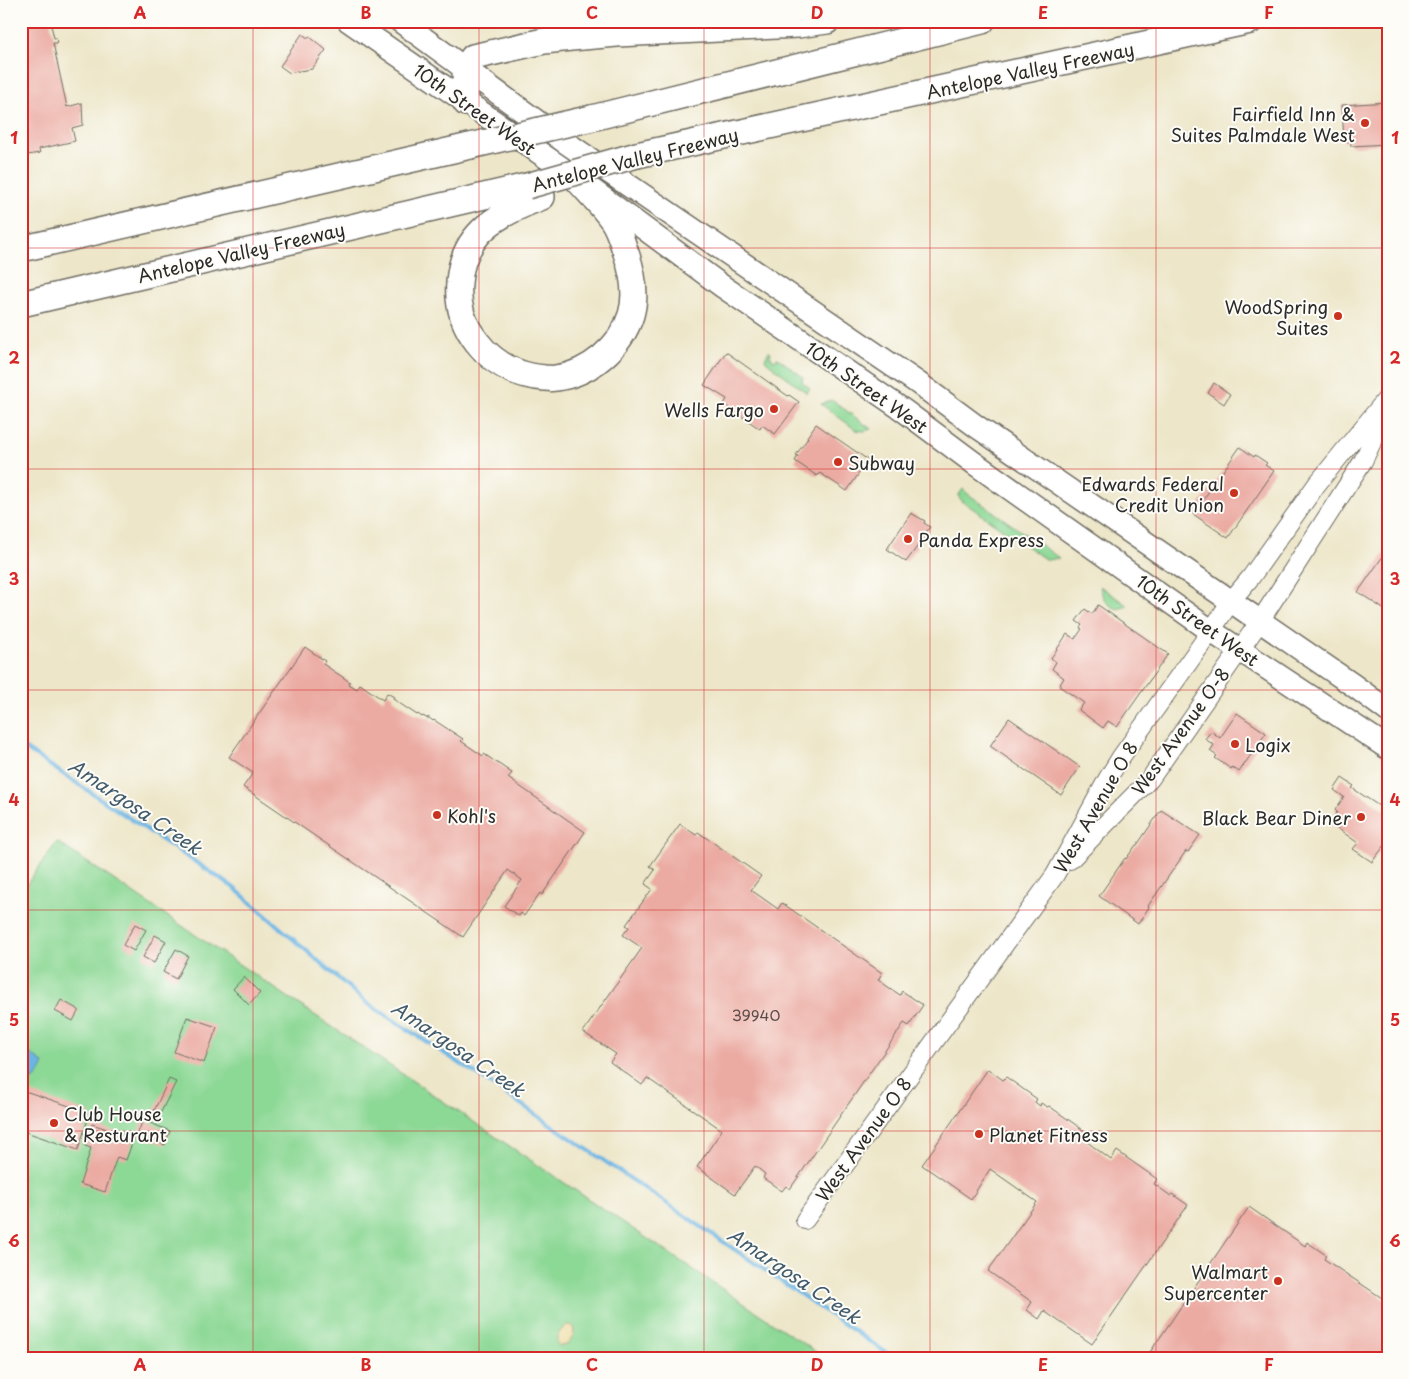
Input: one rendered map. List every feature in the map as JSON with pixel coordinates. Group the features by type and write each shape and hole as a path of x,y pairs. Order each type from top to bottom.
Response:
{"highway":[{"path":"466,103 465,68 472,57 544,41 617,34 798,25 827,21"},
{"path":"21,249 592,118 982,21"},
{"name":"Antelope Valley Freeway","path":"21,304 534,191 637,155 1250,21"},
{"path":"534,191 515,207 494,219 478,234 466,252 459,273 458,292 461,312 468,330 490,356 503,366 517,373 536,377 556,378 580,371 596,362 610,350 622,334 631,316 634,293 631,269 613,222 576,178"}],"main road":[{"name":"10th Street West","path":"348,21 576,178 722,286 894,405 1212,631 1388,748"},
{"name":"10th Street West","path":"400,21 565,142 918,383 984,432 1353,685 1388,711"},
{"path":"919,423 948,405"},
{"path":"937,436 948,405"}],"street":[{"name":"West Avenue O 8","path":"805,1220 1055,875 1121,757 1212,631 1231,601 1251,577 1317,484 1388,397"},
{"path":"1240,650 1363,461 1388,409"},
{"name":"West Avenue O-8","path":"1055,875 1150,779 1240,650"}],"green space":[{"path":"769,351 771,352 770,357 774,360 778,358 803,377 803,383 810,388 807,393 767,362 765,359"},
{"path":"832,400 871,429 864,431 856,430 821,404"},
{"path":"963,489 1059,558 1045,559 962,501 958,496"},
{"path":"1100,586 1128,606 1118,609 1110,605 1103,597"},
{"path":"57,842 825,1358 21,1358 21,892"}],"sand":[{"path":"567,1325 573,1326 574,1334 567,1345 559,1346 557,1343 558,1335"}],"water":[{"path":"21,1047 44,1064 38,1075 32,1080 30,1080 27,1072 21,1067"}],"building":[{"path":"21,21 50,21 57,43 53,43 67,107 82,103 83,125 72,128 75,141 39,149 40,153 21,156"},
{"path":"302,34 308,38 309,36 326,50 312,69 291,74 280,66"},
{"name":"Fairfield Inn & Suites Palmdale West","path":"1388,102 1388,144 1351,146 1351,141 1344,142 1342,105"},
{"path":"726,352 799,402 775,434 762,425 760,429 724,404 727,399 704,385"},
{"path":"1214,383 1230,394 1224,404 1208,393"},
{"path":"816,424 868,460 847,491 820,473 817,476 795,461 798,456 796,455"},
{"name":"Edwards Federal Credit Union","path":"1240,447 1267,463 1265,465 1274,471 1228,538 1193,514"},
{"name":"Panda Express","path":"911,513 925,521 924,523 930,527 906,562 887,549"},
{"path":"1388,549 1388,612 1358,592"},
{"path":"1098,605 1168,654 1117,727 1108,721 1103,728 1079,710 1084,703 1059,686 1064,678 1052,669 1056,662 1051,658 1067,634 1075,639 1082,629 1080,628 1082,625 1076,621 1085,609 1092,614"},
{"path":"305,647 325,661 323,664 357,689 360,684 383,700 387,693 417,715 434,720 463,739 461,741 512,773 508,778 585,832 542,895 540,893 524,916 521,913 519,916 504,906 522,880 508,870 463,937 243,787 253,773 229,757"},
{"name":"Logix","path":"1237,713 1266,733 1239,772 1215,758 1217,756 1210,751 1214,745 1205,739 1211,731 1220,738"},
{"path":"1009,718 1080,767 1061,795 990,746"},
{"name":"Black Bear Diner","path":"1342,778 1354,786 1352,788 1388,812 1388,841 1372,862 1353,849 1358,843 1330,823 1337,812 1335,810 1344,797 1334,790"},
{"path":"1161,810 1200,835 1188,852 1186,851 1148,906 1138,924 1099,896"},
{"path":"680,824 696,835 698,832 761,876 751,890 778,909 782,903 882,973 878,980 900,995 902,991 923,1005 909,1026 904,1023 790,1189 786,1186 782,1191 763,1178 765,1174 755,1166 735,1194 697,1167 722,1130 647,1078 642,1085 610,1062 616,1054 583,1032 642,948 623,935 629,927 626,925 652,889 645,884 655,870 650,866"},
{"path":"135,924 146,930 134,951 123,945"},
{"path":"155,935 166,941 154,963 143,957"},
{"path":"176,949 188,956 176,979 163,972"},
{"path":"244,977 260,993 249,1005 233,989"},
{"path":"61,1000 79,1010 73,1021 55,1011"},
{"path":"187,1017 217,1027 204,1063 174,1052"},
{"path":"988,1069 1003,1080 1006,1077 1037,1099 1035,1102 1040,1106 1041,1103 1047,1107 1049,1106 1086,1132 1082,1138 1111,1160 1117,1151 1157,1179 1154,1184 1188,1205 1092,1344 1044,1311 1039,1319 1027,1310 1032,1302 988,1271 1037,1202 990,1169 971,1199 922,1165"},
{"path":"169,1079 176,1082 160,1114 154,1111"},
{"name":"Club House & Resturant","path":"28,1092 90,1113 78,1150 26,1132 21,1135 21,1093"},
{"path":"143,1120 170,1131 165,1145 137,1135"},
{"path":"92,1124 134,1138 126,1160 117,1157 105,1192 80,1184 91,1148 85,1146"},
{"name":"Walmart Supercenter","path":"1249,1207 1305,1246 1307,1242 1326,1255 1324,1259 1388,1302 1388,1358 1146,1358"}],"waterway":[{"name":"Amargosa Creek","path":"21,746 233,887 367,1003 484,1079 894,1358"}],"place":[{"name":"Fairfield Inn & Suites Palmdale West","path":"1365,123"},
{"name":"WoodSpring Suites","path":"1338,316"},
{"name":"Wells Fargo","path":"774,409"},
{"name":"Subway","path":"838,462"},
{"name":"Edwards Federal Credit Union","path":"1234,493"},
{"name":"Panda Express","path":"908,539"},
{"name":"Logix","path":"1235,744"},
{"name":"Kohl's","path":"437,815"},
{"name":"Black Bear Diner","path":"1361,817"},
{"name":"Club House & Resturant","path":"54,1123"},
{"name":"Planet Fitness","path":"979,1134"},
{"name":"Walmart Supercenter","path":"1278,1281"}]}
